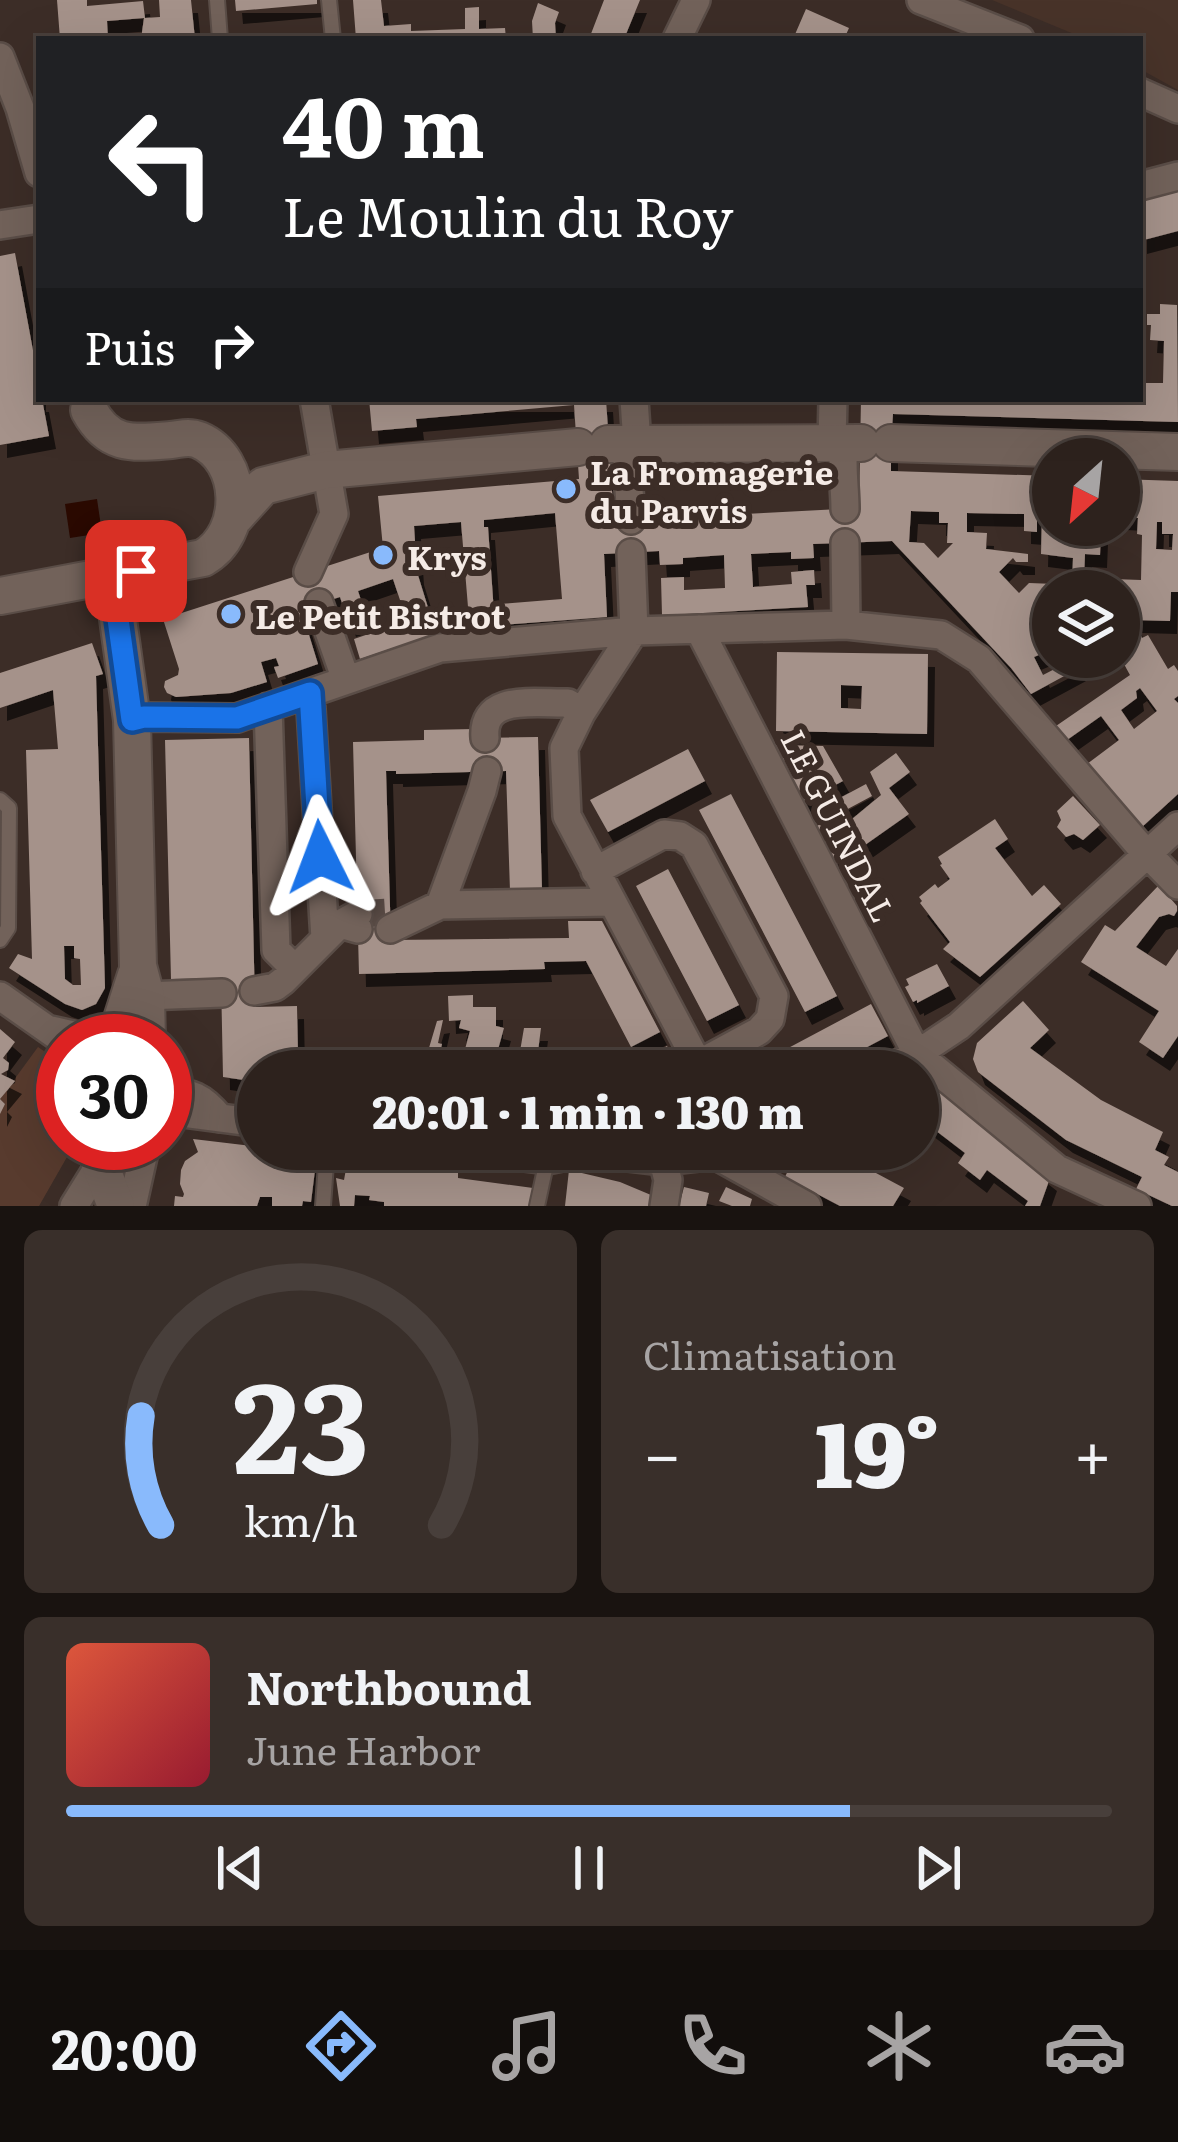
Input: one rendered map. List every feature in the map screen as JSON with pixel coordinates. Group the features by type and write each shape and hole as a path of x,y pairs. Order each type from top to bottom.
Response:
{"street":[{"path":"678,36 696,0"},
{"path":"921,0 1013,36"},
{"path":"0,57 29,107 36,152"},
{"path":"1143,93 1178,110"},
{"path":"1143,185 1178,176"},
{"path":"0,225 36,219"},
{"path":"308,572 334,514 315,402"},
{"path":"631,520 612,445 633,402"},
{"path":"835,402 857,443"},
{"path":"88,404 97,424 126,442 188,437 217,452 228,469 235,517"},
{"path":"845,509 841,468 857,443"},
{"path":"0,596 203,558 224,542 235,517 263,486 326,470 612,445 857,443 1178,452"},
{"path":"228,469 263,486"},
{"path":"845,543 846,625"},
{"path":"632,553 634,631 564,748 567,816 690,1050"},
{"path":"136,571 117,612 132,720 145,1014"},
{"path":"82,581 117,612"},
{"path":"319,603 346,680"},
{"path":"132,720 237,718 440,648 634,631 846,625 941,635 979,658 1146,854 1178,885"},
{"name":"LE GUINDAL","path":"699,629 915,1050"},
{"path":"254,991 274,987 345,927 310,693"},
{"path":"485,738 484,724 498,706 568,703 581,713"},
{"path":"268,707 276,950 295,969"},
{"path":"440,905 487,771"},
{"path":"923,1050 958,1026 1178,826"},
{"path":"595,872 664,834 680,836 694,845 774,996 770,1019 729,1050"},
{"path":"398,919 440,905 612,902"},
{"path":"142,980 222,993"},
{"path":"127,1014 142,980"},
{"path":"0,996 36,1021"},
{"path":"939,1072 1057,1168 1137,1206"},
{"path":"192,1112 237,1120"},
{"path":"74,1206 95,1170"},
{"path":"114,1170 127,1205"},
{"path":"127,1205 138,1170"},
{"path":"664,1206 665,1170"},
{"path":"750,1170 807,1206"}],"lane":[{"path":"217,0 220,36"},
{"path":"329,0 333,36"},
{"path":"0,800 9,808 8,928 0,940"},
{"path":"323,1206 326,1170"},
{"path":"537,1206 546,1170"}],"shaded area":[{"path":"992,0 1178,0 1178,90 1143,71 1143,36 1079,36"},
{"path":"97,499 102,533 70,538 65,504"},
{"path":"36,1050 36,1170 60,1170 39,1206 0,1206 0,1110 5,1104 0,1099"}],"building":[{"path":"57,0 87,0 87,6 143,1 145,18 160,17 159,0 191,0 195,36 141,36 144,18 107,21 108,36 60,36"},
{"path":"235,0 317,0 317,4 236,11"},
{"path":"353,0 381,0 384,26 411,24 411,31 465,29 465,8 479,7 479,29 505,28 506,36 356,36"},
{"path":"604,0 640,0 625,36 590,36"},
{"path":"538,3 559,12 556,36 533,36"},
{"path":"806,9 849,28 845,36 794,36"},
{"path":"1178,192 1178,231 1143,240 1143,199"},
{"path":"15,253 36,367 36,402 43,402 49,436 0,445 0,256"},
{"path":"1160,304 1177,305 1178,422 893,414 891,471 1032,475 1032,532 1024,531 1024,514 967,513 967,532 987,533 986,549 1028,554 1028,562 1013,558 999,572 1019,593 1032,583 1032,678 1061,678 1031,694 892,541 813,544 814,558 791,559 791,552 751,554 753,587 792,584 791,572 814,570 815,585 806,585 808,607 685,614 662,615 661,578 684,577 684,590 725,588 724,555 660,565 659,551 604,554 607,617 501,625 499,604 562,599 555,513 484,520 494,613 469,615 470,628 438,633 360,659 354,639 407,621 393,579 358,591 367,618 349,624 340,597 301,609 318,664 278,678 276,658 261,662 267,682 231,693 176,697 164,687 179,669 163,619 383,548 378,496 579,479 574,405 416,419 417,427 372,431 369,402 606,402 614,521 859,508 861,402 1143,402 1143,383 1163,383 1164,341 1150,340 1151,325 1147,325 1147,314 1160,314","holes":["911,511 939,512 939,523 948,523 947,543 953,543 938,558 924,543 909,542","461,522 468,607 430,614 417,572 414,526"]},
{"path":"1140,480 1178,481 1178,592 1171,592 1170,621 1140,620","holes":["1157,522 1162,522 1162,534 1173,534 1172,550 1156,549"]},
{"path":"1041,546 1100,546 1100,555 1085,554 1084,570 1073,570 1073,558 1041,554"},
{"path":"1140,634 1142,638 1148,635 1168,669 1174,665 1178,671 1174,699 1178,703 1178,794 1142,827 1087,764 1119,740 1101,716 1067,740 1056,726 1126,678 1140,678","holes":["1140,688 1157,711 1134,729 1121,710 1137,698"]},
{"path":"92,643 103,674 96,676 105,988 96,1004 82,1010 9,968 18,954 32,959 26,750 58,749 53,690 0,708 0,673","holes":["64,946 74,946 74,958 80,959 81,985 65,979"]},
{"path":"777,652 928,654 927,734 776,731","holes":["841,685 862,686 861,709 841,708"]},
{"path":"474,729 475,738 538,737 542,890 510,891 506,771 386,771 391,940 569,938 568,921 602,921 660,1032 631,1047 586,961 544,962 545,969 359,974 353,742 424,740 424,730"},
{"path":"249,738 255,1007 297,1006 298,1050 237,1050 237,1079 223,1077 221,978 171,979 165,740"},
{"path":"776,745 823,746 843,781 801,803 775,755"},
{"path":"688,749 705,781 608,832 590,800"},
{"path":"896,753 910,772 889,788 909,814 838,864 821,846 813,828 834,817 840,829 881,795 870,772"},
{"path":"866,784 872,796 844,811 838,799"},
{"path":"731,794 837,996 805,1012 699,810"},
{"path":"1073,796 1100,825 1083,840 1074,834 1066,837 1057,827 1061,820 1057,811"},
{"path":"995,819 1008,839 995,848 1032,896 1044,885 1061,904 980,977 943,949 950,942 919,897 950,879 938,857"},
{"path":"668,869 739,1005 707,1021 636,886"},
{"path":"1159,885 1177,911 1174,916 1159,917 1136,947 1166,966 1178,949 1178,1036 1163,1058 1139,1042 1159,1011 1081,962 1105,925 1115,931"},
{"path":"937,964 949,986 913,1002 906,979"},
{"path":"473,995 473,1007 496,1007 496,1026 504,1028 498,1050 465,1050 470,1031 459,1028 461,1020 449,1021 448,996"},
{"path":"1023,1001 1049,1030 1030,1048 1101,1100 1163,1132 1155,1150 1169,1157 1164,1165 1178,1172 1178,1206 1136,1189 1142,1177 1066,1140 978,1072 973,1059 977,1043"},
{"path":"871,1004 888,1036 862,1050 784,1050"},
{"path":"443,1020 438,1043 441,1050 428,1050 437,1021"},
{"path":"524,1028 541,1028 538,1050 520,1050"},
{"path":"0,1029 15,1042 3,1058 9,1063 8,1070 1,1074 15,1081 0,1099"},
{"path":"939,1091 1050,1178 1040,1206 1025,1206 1028,1201 987,1170 980,1180 958,1163 965,1153 939,1133"},
{"path":"193,1139 237,1144 237,1170 315,1170 311,1202 272,1206 272,1197 260,1197 257,1206 174,1206 175,1196 184,1194 181,1170 192,1170 192,1156 198,1152"},
{"path":"346,1170 442,1170 458,1172 458,1178 533,1188 529,1206 384,1206 384,1202 369,1200 370,1196 355,1195 354,1206 340,1206 336,1178 344,1180"},
{"path":"569,1170 651,1195 652,1206 565,1206"},
{"path":"788,1170 870,1170 904,1188 893,1206 840,1206 785,1177"},
{"path":"684,1187 709,1193 706,1206 679,1206"},
{"path":"726,1187 752,1199 750,1206 719,1201"}],"tunnel":[{"path":"358,914 390,912"}],"place":[{"name":"La Fromagerie du Parvis","path":"566,489"},
{"name":"Krys","path":"383,555"},
{"name":"Le Petit Bistrot","path":"231,614"}],"route":[{"path":"136,571 117,612 132,720 237,718 310,693 320,857"}]}
